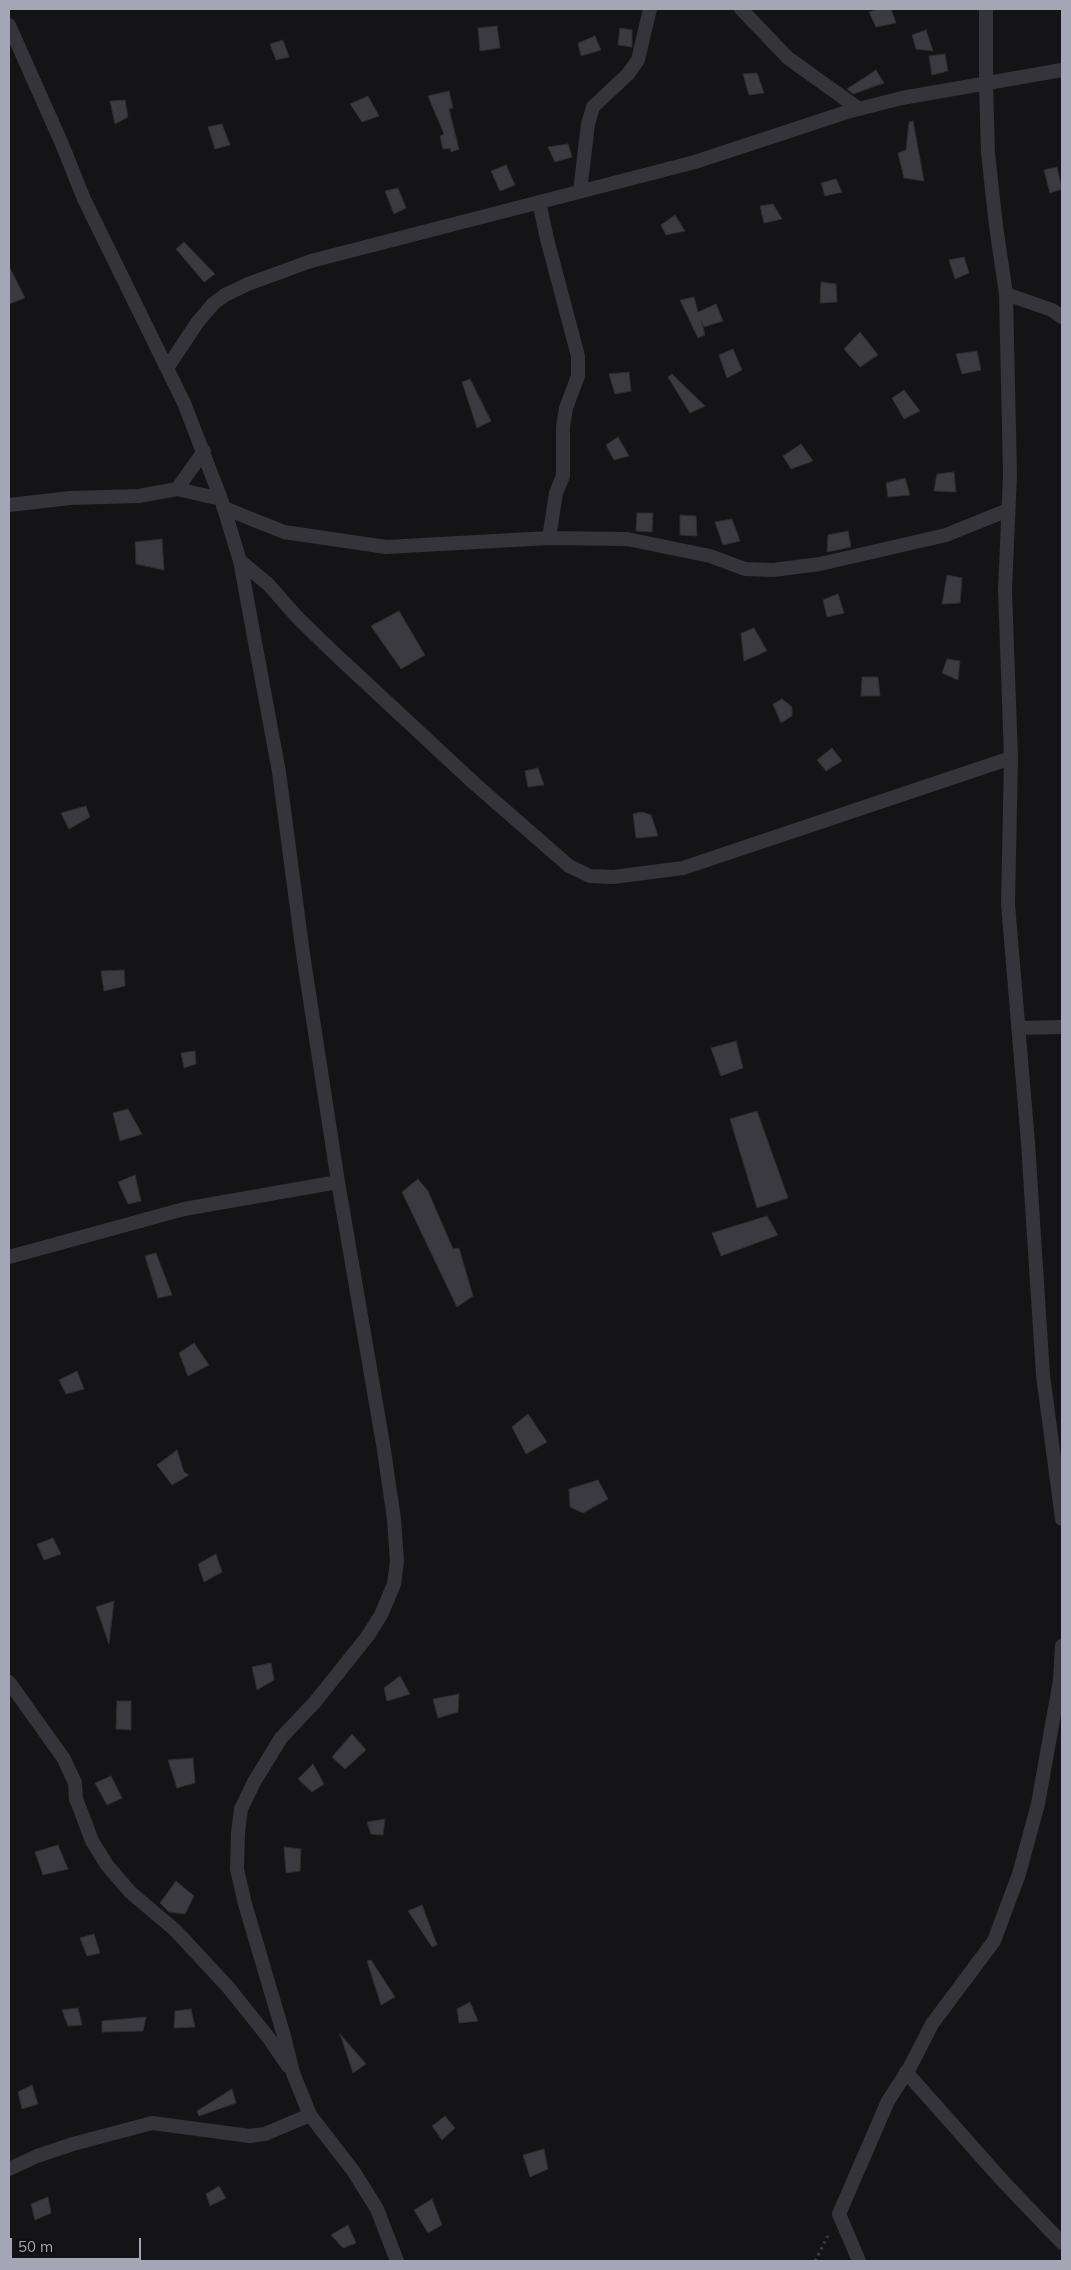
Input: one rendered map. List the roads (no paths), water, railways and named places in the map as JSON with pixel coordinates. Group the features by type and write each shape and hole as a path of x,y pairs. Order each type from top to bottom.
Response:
{"street":[{"path":"580,192 588,124 593,107 628,74 638,60 650,9"},
{"path":"741,9 788,58 859,110"},
{"path":"986,9 988,152 1006,294 1010,475 1005,590 1011,758 1008,904 1043,1375 1061,1495 1062,1519"},
{"path":"9,25 62,144 84,199 184,403 223,503 240,561 279,772 302,954 338,1182 383,1444 394,1519 397,1562 394,1584 381,1615 367,1637 315,1702 281,1738 265,1762 241,1809 237,1869 245,1904 293,2073 310,2115 354,2172 377,2209 397,2261"},
{"path":"167,368 197,323 213,304 225,295 248,284 311,262 695,162 902,98 1062,70"},
{"path":"539,202 546,239 578,356 576,383 566,408 563,427 563,476 556,493 549,538"},
{"path":"1006,294 1052,310 1062,317"},
{"path":"177,489 204,451"},
{"path":"9,505 70,498 140,496 177,489 223,503 284,532 386,547 549,538 627,539 710,556 745,569 773,570 820,564 946,535 1008,510"},
{"path":"240,561 268,584 321,640 488,796 570,866 590,876 613,877 684,868 1011,758"},
{"path":"1018,1028 1062,1027"},
{"path":"9,1257 184,1209 338,1182"},
{"path":"859,2261 839,2214 888,2101 932,2024 994,1941 1010,1900 1038,1804 1057,1697 1062,1646"},
{"path":"9,1682 64,1759 74,1783 76,1799 92,1841 107,1865 130,1892 175,1930 228,1987 268,2037 293,2073"},
{"path":"906,2072 1001,2179 1062,2242"},
{"path":"9,2170 37,2156 73,2144 152,2123 250,2136 265,2134 310,2115"}]}
